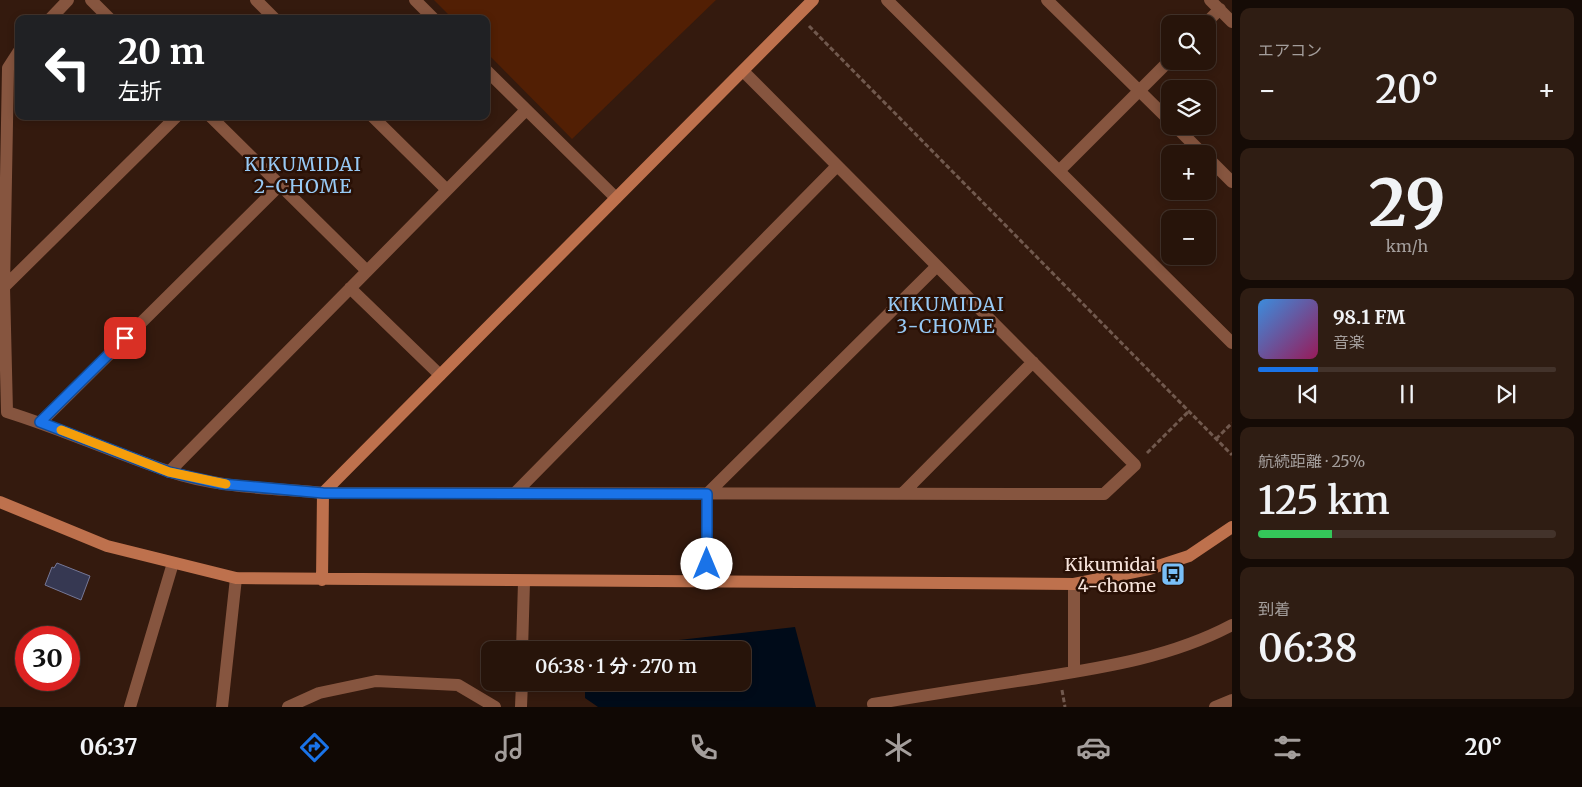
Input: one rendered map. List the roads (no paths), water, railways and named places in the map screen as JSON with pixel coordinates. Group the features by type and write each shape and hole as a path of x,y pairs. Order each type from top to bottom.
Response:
{"street":[{"path":"54,15 68,0"},
{"path":"91,0 106,15"},
{"path":"256,0 271,15"},
{"path":"415,0 430,15"},
{"path":"322,580 323,493 813,0"},
{"path":"887,0 1232,343"},
{"path":"1047,0 1161,112"},
{"path":"1210,0 1232,22"},
{"path":"1214,15 1220,9"},
{"path":"15,57 8,68 2,287 7,412 40,422 169,472 222,484 323,493 1104,494 1135,464 743,71"},
{"path":"1059,171 1161,69"},
{"path":"490,74 616,198"},
{"path":"169,472 526,110"},
{"path":"2,287 173,120"},
{"path":"214,120 367,271"},
{"path":"376,120 447,190"},
{"path":"1184,135 1194,145"},
{"path":"515,493 837,166"},
{"path":"1216,166 1232,182"},
{"path":"40,422 280,185"},
{"path":"707,582 707,494 937,266"},
{"path":"350,288 440,375"},
{"path":"902,494 1033,362"},
{"path":"0,502 107,546 173,563 236,578 322,580 1074,584 1149,569 1189,556 1232,527"},
{"path":"130,707 173,563"},
{"path":"222,707 236,578"},
{"path":"522,641 524,582"},
{"path":"1074,584 1074,672"},
{"path":"874,707 873,704 1074,672 1162,654 1202,641 1232,625"},
{"path":"288,707 320,693 376,681 458,685 496,707"},
{"path":"522,691 522,707"},
{"path":"1214,707 1232,700"}],"water":[{"path":"795,627 816,707 598,707 585,698 585,691 751,691 751,641 670,641"}],"place":[{"name":"Kikumidai 4-chome","path":"1173,574"}],"district":[{"name":"KIKUMIDAI 2-CHOME","path":"303,175"},
{"name":"KIKUMIDAI 3-CHOME","path":"946,315"}]}
